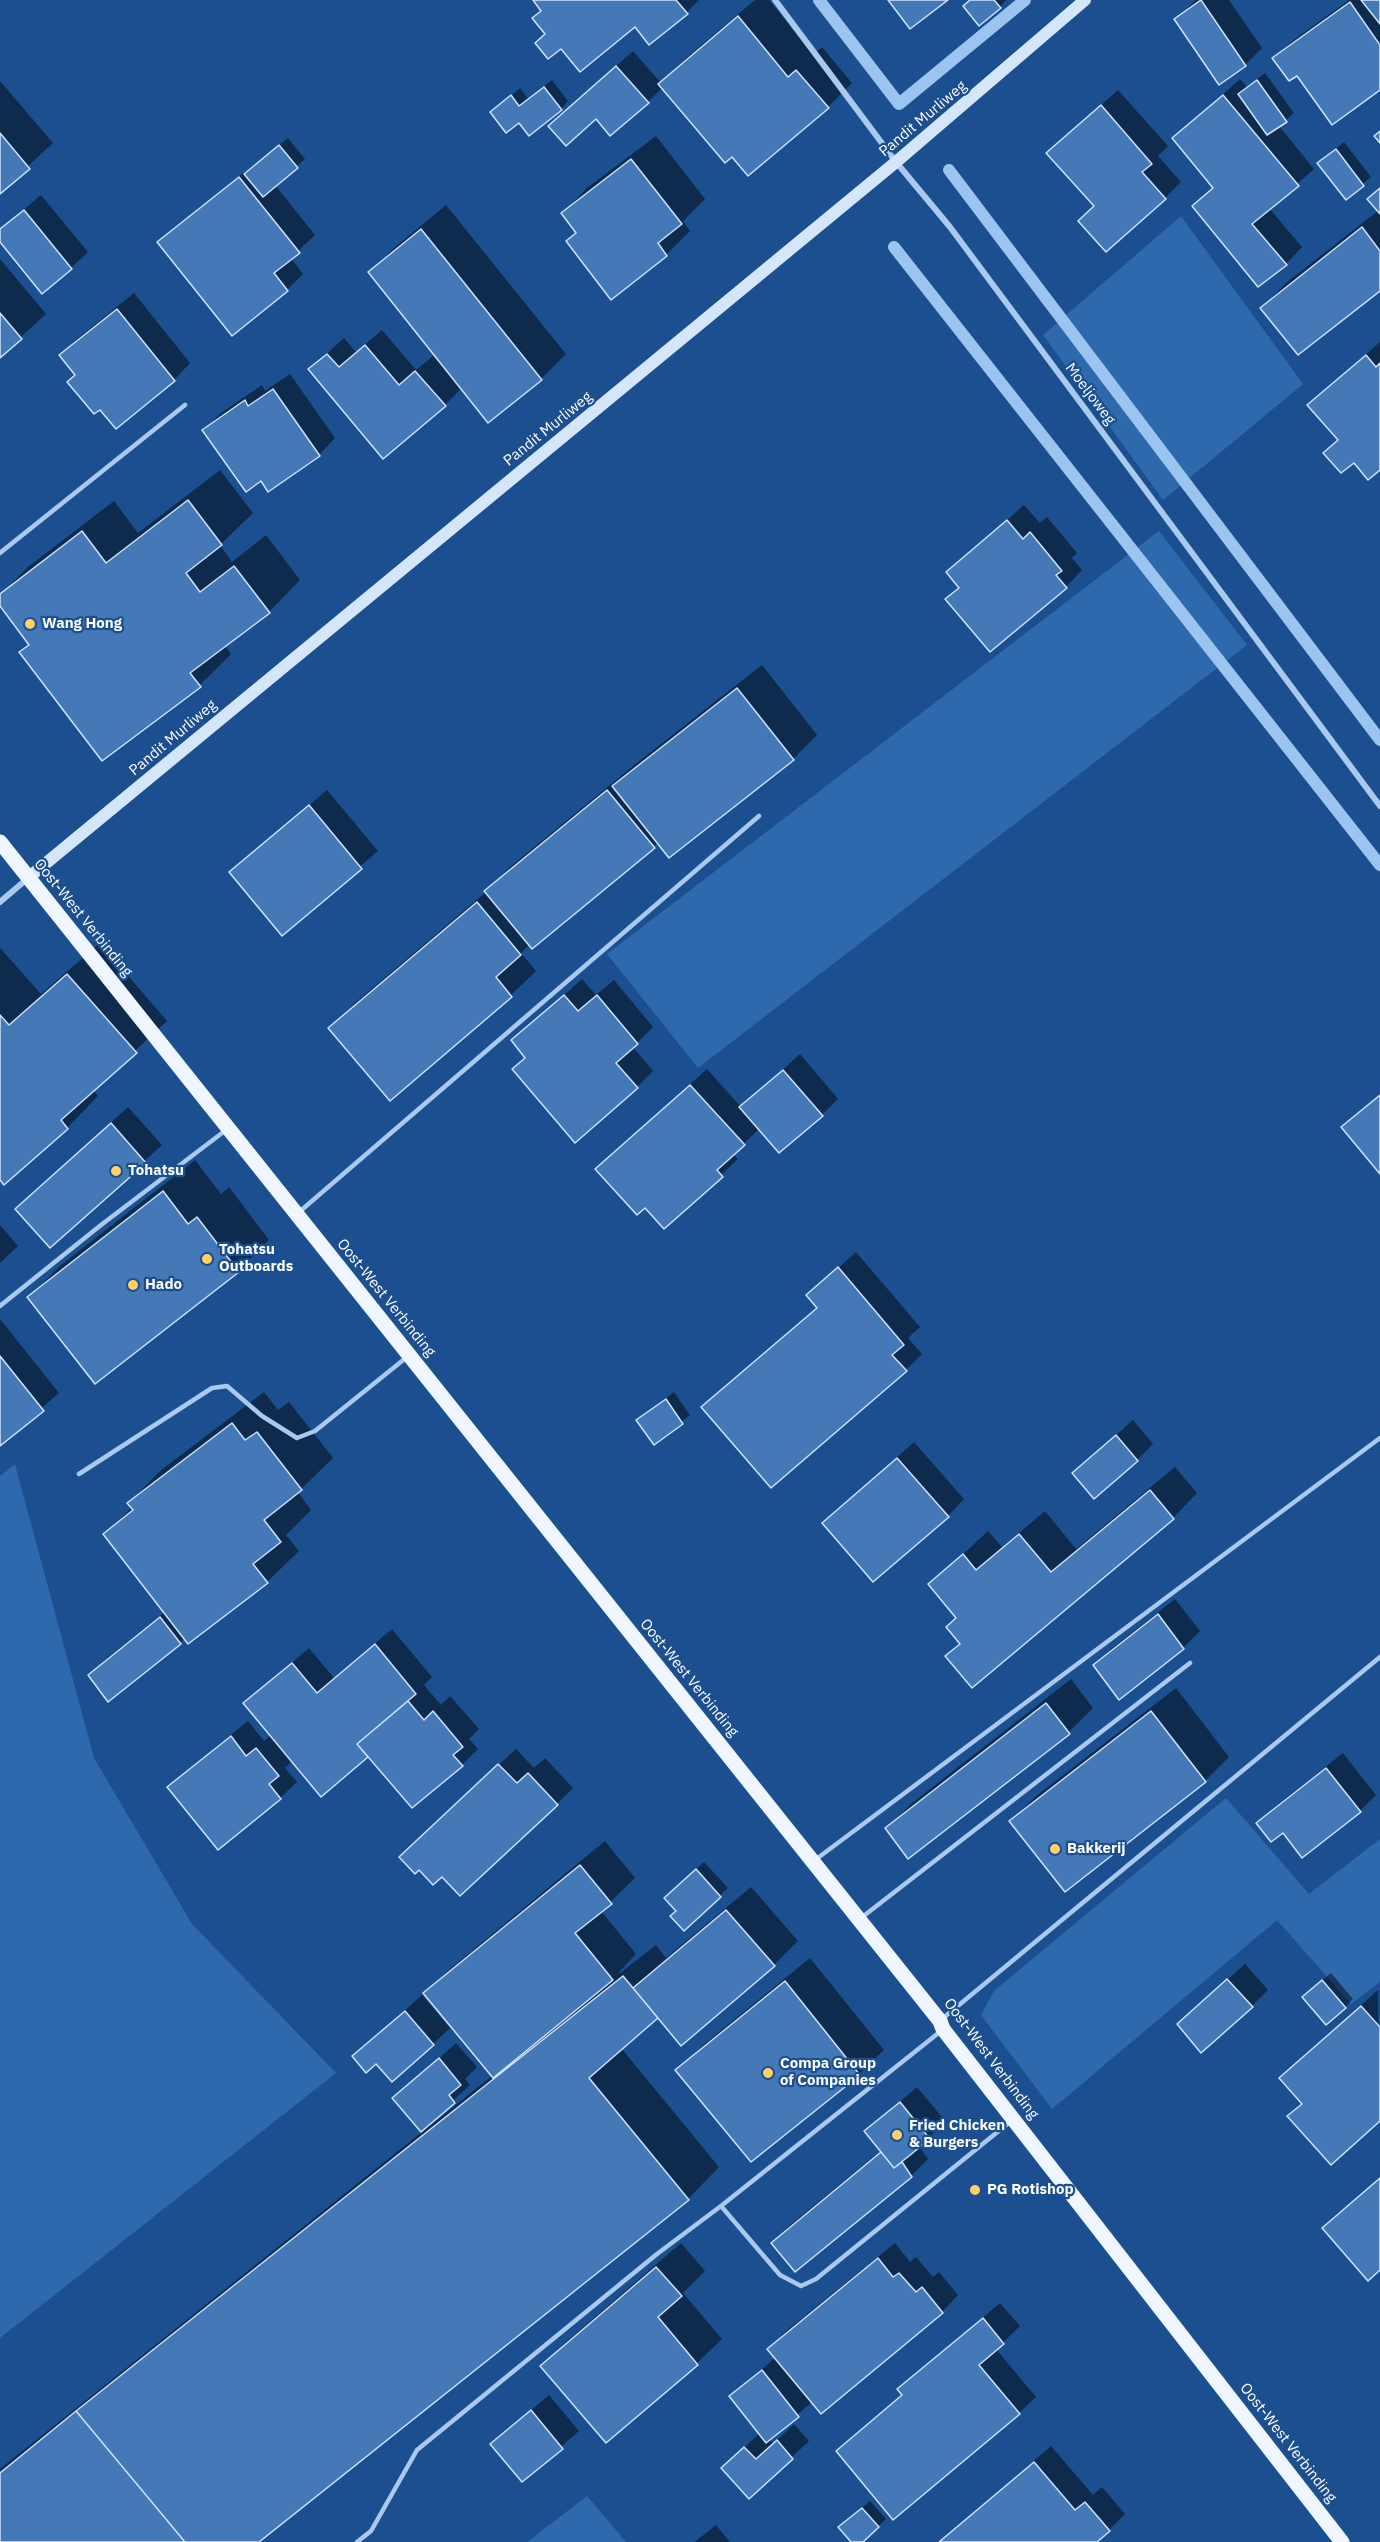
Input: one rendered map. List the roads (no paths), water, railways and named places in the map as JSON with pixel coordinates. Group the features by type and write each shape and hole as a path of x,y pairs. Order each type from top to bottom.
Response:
{"main road":[{"name":"Oost-West Verbinding","path":"0,842 859,1920 1342,2542"}],"street":[{"name":"Moeljoweg","path":"775,0 896,162 950,227 1380,806"},
{"name":"Pandit Murliweg","path":"28,878 896,162 1085,0"},
{"path":"0,902 28,878"}],"lane":[{"path":"0,553 185,405"},
{"path":"296,1214 759,816"},
{"path":"0,1306 100,1225 228,1128"},
{"path":"79,1474 212,1388 227,1386 262,1416 297,1438 315,1431 409,1356"},
{"path":"813,1862 1380,1438"},
{"path":"357,2542 371,2531 417,2450 657,2254 721,2206 941,2025 1380,1657"},
{"path":"859,1920 1190,1663"},
{"path":"721,2206 780,2275 801,2286 816,2279 1014,2120"}],"waterway":[{"path":"819,0 899,104 1025,0"},
{"path":"949,170 1380,740"},
{"path":"894,247 1380,865"}],"place":[{"name":"Wang Hong","path":"30,624"},
{"name":"Tohatsu","path":"116,1171"},
{"name":"Tohatsu Outboards","path":"207,1259"},
{"name":"Hado","path":"133,1285"},
{"name":"Bakkerij","path":"1055,1849"},
{"name":"Compa Group of Companies","path":"768,2073"},
{"name":"Fried Chicken & Burgers","path":"897,2135"},
{"name":"PG Rotishop","path":"975,2190"}]}
